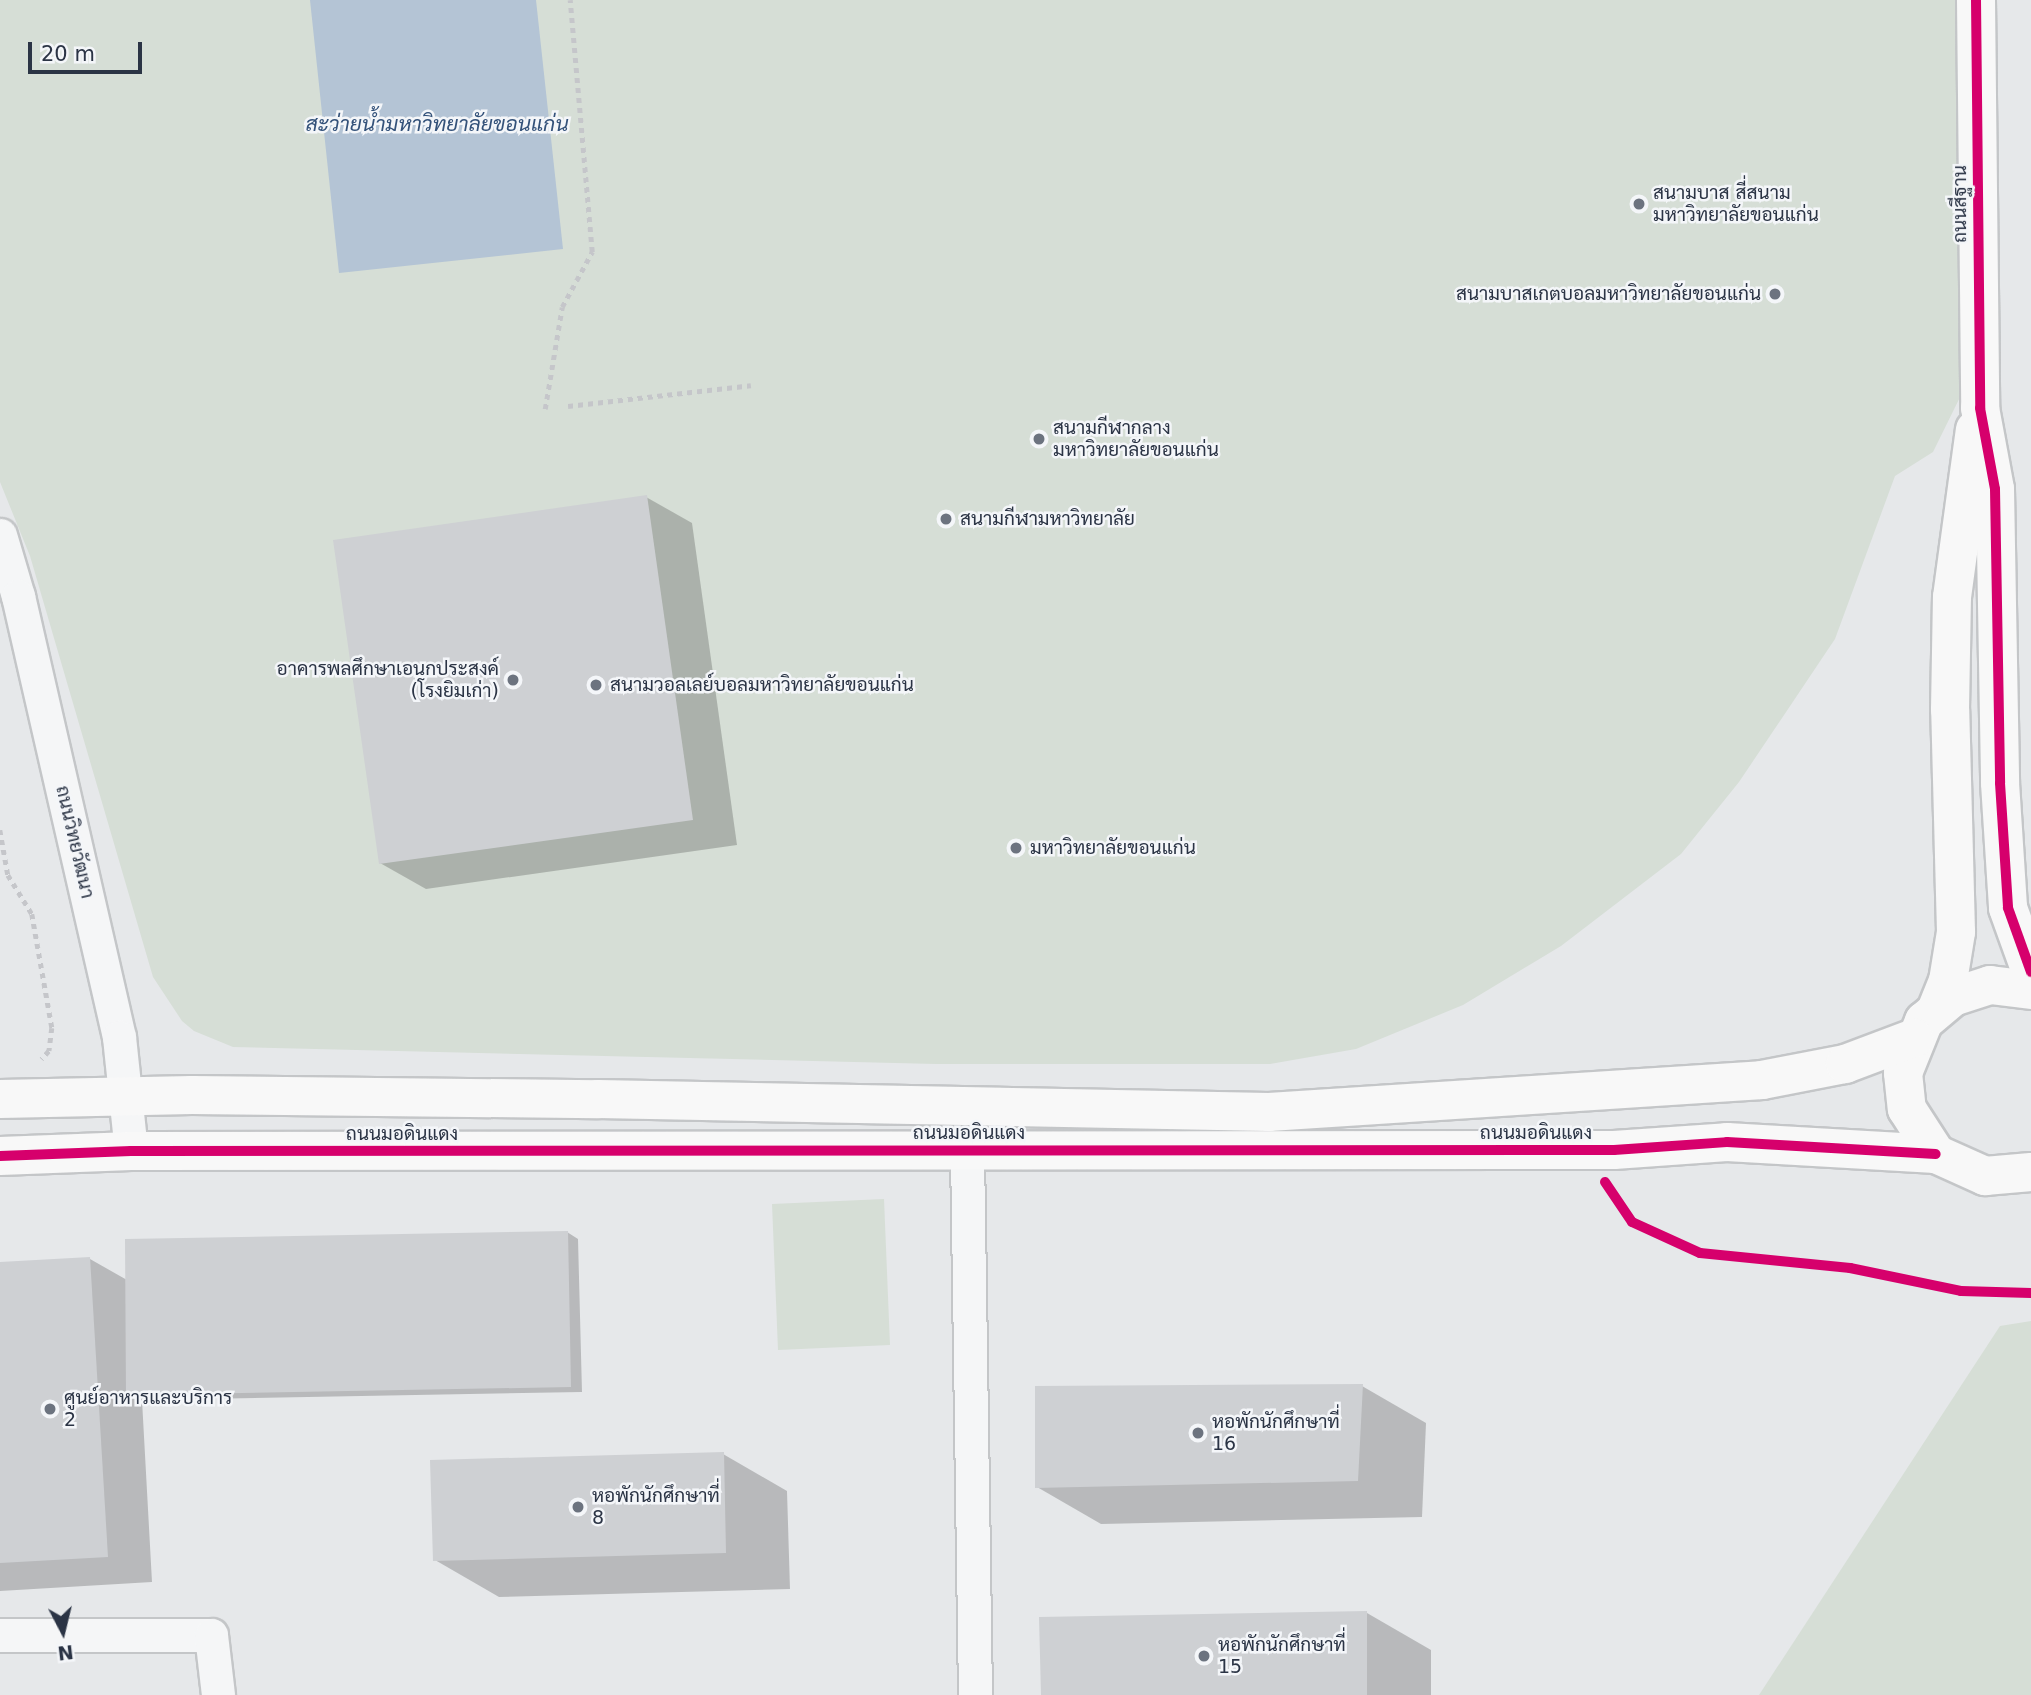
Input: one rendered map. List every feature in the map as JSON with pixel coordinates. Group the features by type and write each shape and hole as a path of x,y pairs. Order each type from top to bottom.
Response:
{"street":[{"name":"ถนนสีฐาน","path":"1976,0 1980,408"},
{"path":"1980,408 1995,489 1995,653 2008,908 2031,972"},
{"path":"1936,1154 1907,1109 1903,1073 1914,1038 1937,1008 1948,981 1956,932 1950,710 1952,597 1966,472 1980,408"},
{"name":"ถนนวิทยวัฒนา","path":"0,536 19,596 119,1037 128,1096 131,1151"},
{"path":"1937,1008 1953,997 1990,985 2031,990"},
{"name":"ถนนมอดินแดง","path":"0,1099 128,1096 598,1099 1269,1112 1762,1080 1845,1064 1914,1038"},
{"name":"ถนนมอดินแดง","path":"0,1156 131,1151 1614,1150 1727,1142 1936,1154 1985,1176 2031,1172"},
{"path":"967,1150 975,1695"},
{"path":"0,1635 211,1634 218,1695"}],"path":[{"path":"545,409 562,307 592,252 570,0"},
{"path":"568,406 751,385"},
{"path":"0,830 8,875 32,914 52,1028 49,1051 32,1067"}],"shaded area":[{"name":"สนามกีฬามหาวิทยาลัย","path":"0,0 1957,0 1959,248 1967,383 1933,452 1895,476 1835,639 1739,782 1681,854 1561,946 1463,1005 1356,1049 1270,1064 936,1064 233,1047 194,1031 182,1021 153,977 30,556 0,482"},
{"path":"884,1199 890,1345 778,1350 772,1204"},
{"path":"2031,1321 2031,1695 1759,1695 2000,1326"}],"water":[{"name":"สะว่ายน้ำมหาวิทยาลัยขอนแก่น","path":"310,0 536,0 563,249 339,273"}],"building":[{"name":"อาคารพลศึกษาเอนกประสงค์ (โรงยิมเก่า)","path":"647,495 693,820 379,864 333,540"},
{"path":"568,1231 571,1387 126,1395 125,1239"},
{"name":"ศูนย์อาหารและบริการ 2","path":"90,1257 108,1557 0,1563 0,1262"},
{"name":"หอพักนักศึกษาที่ 16","path":"1363,1384 1358,1481 1035,1488 1035,1386"},
{"name":"หอพักนักศึกษาที่ 8","path":"724,1452 726,1553 433,1561 430,1460"},
{"name":"หอพักนักศึกษาที่ 15","path":"1367,1611 1367,1695 1041,1695 1039,1617"}],"cycle path":[{"path":"1976,0 1980,408 1995,489 2000,783 2008,908 2031,972"},
{"path":"0,1156 131,1151 1614,1150 1727,1142 1936,1154"},
{"path":"1605,1182 1632,1222 1700,1253 1850,1268 1961,1291 2031,1293"}],"place":[{"name":"สนามบาส สี่สนาม มหาวิทยาลัยขอนแก่น","path":"1639,204"},
{"name":"สนามบาสเกตบอลมหาวิทยาลัยขอนแก่น","path":"1775,294"},
{"name":"สนามกีฬากลาง มหาวิทยาลัยขอนแก่น","path":"1039,439"},
{"name":"สนามกีฬามหาวิทยาลัย","path":"946,519"},
{"name":"อาคารพลศึกษาเอนกประสงค์ (โรงยิมเก่า)","path":"513,680"},
{"name":"สนามวอลเลย์บอลมหาวิทยาลัยขอนแก่น","path":"596,685"},
{"name":"มหาวิทยาลัยขอนแก่น","path":"1016,848"},
{"name":"ศูนย์อาหารและบริการ 2","path":"50,1409"},
{"name":"หอพักนักศึกษาที่ 16","path":"1198,1433"},
{"name":"หอพักนักศึกษาที่ 8","path":"578,1507"},
{"name":"หอพักนักศึกษาที่ 15","path":"1204,1656"}]}
